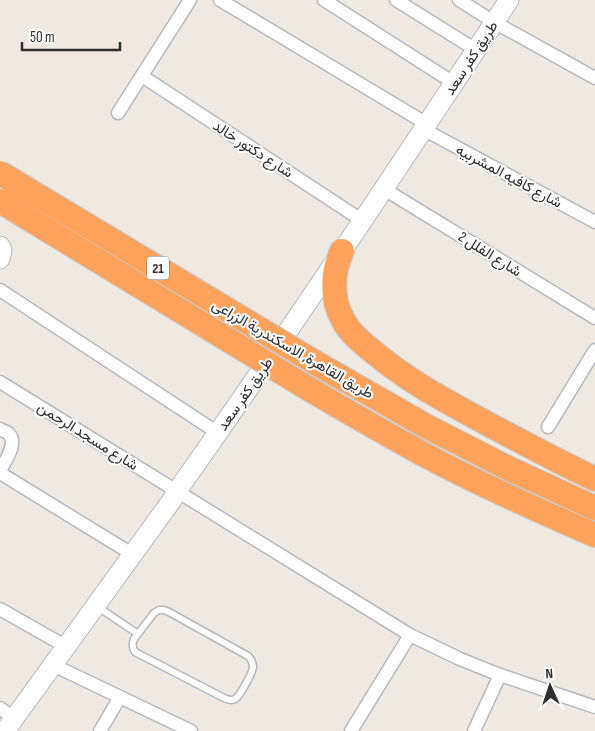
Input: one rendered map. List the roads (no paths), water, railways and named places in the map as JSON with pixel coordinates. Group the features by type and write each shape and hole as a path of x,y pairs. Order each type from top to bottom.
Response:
{"highway":[{"name":"طريق القاهرة, الاسكندرية الزراعى","path":"0,173 316,363 426,426 508,468 595,508"},
{"name":"طريق القاهرة, الاسكندرية الزراعى","path":"0,201 304,386 424,454 542,512 595,535"},
{"path":"342,251 335,270 334,291 338,311 343,321 358,339 398,372 430,393 595,479"}],"street":[{"path":"118,113 190,0"},
{"name":"شارع كافيه المشربيه","path":"220,0 425,127 595,222"},
{"path":"324,0 454,83"},
{"path":"396,0 476,50"},
{"path":"459,0 494,22 595,78"},
{"name":"طريق كفر سعد","path":"6,719 53,665 172,500 363,221 508,0"},
{"name":"شارع دكتور خالد","path":"142,76 363,221"},
{"name":"شارع الفلل 2","path":"384,189 595,318"},
{"path":"0,246 2,250 0,259"},
{"path":"0,290 218,433"},
{"path":"548,427 594,354"},
{"name":"شارع مسجد الرحمن","path":"0,382 410,634 500,675 595,708"},
{"path":"0,429 9,434 12,440 12,445 0,472 132,554"},
{"path":"0,609 65,646"},
{"path":"351,731 410,634"},
{"path":"53,665 191,731"},
{"path":"474,731 500,675"},
{"path":"100,731 120,697"}],"lane":[{"path":"95,605 138,634"},
{"path":"158,610 164,610 248,656 252,660 253,670 239,696 229,700 135,652 132,644 138,634 154,613 158,610"}]}
